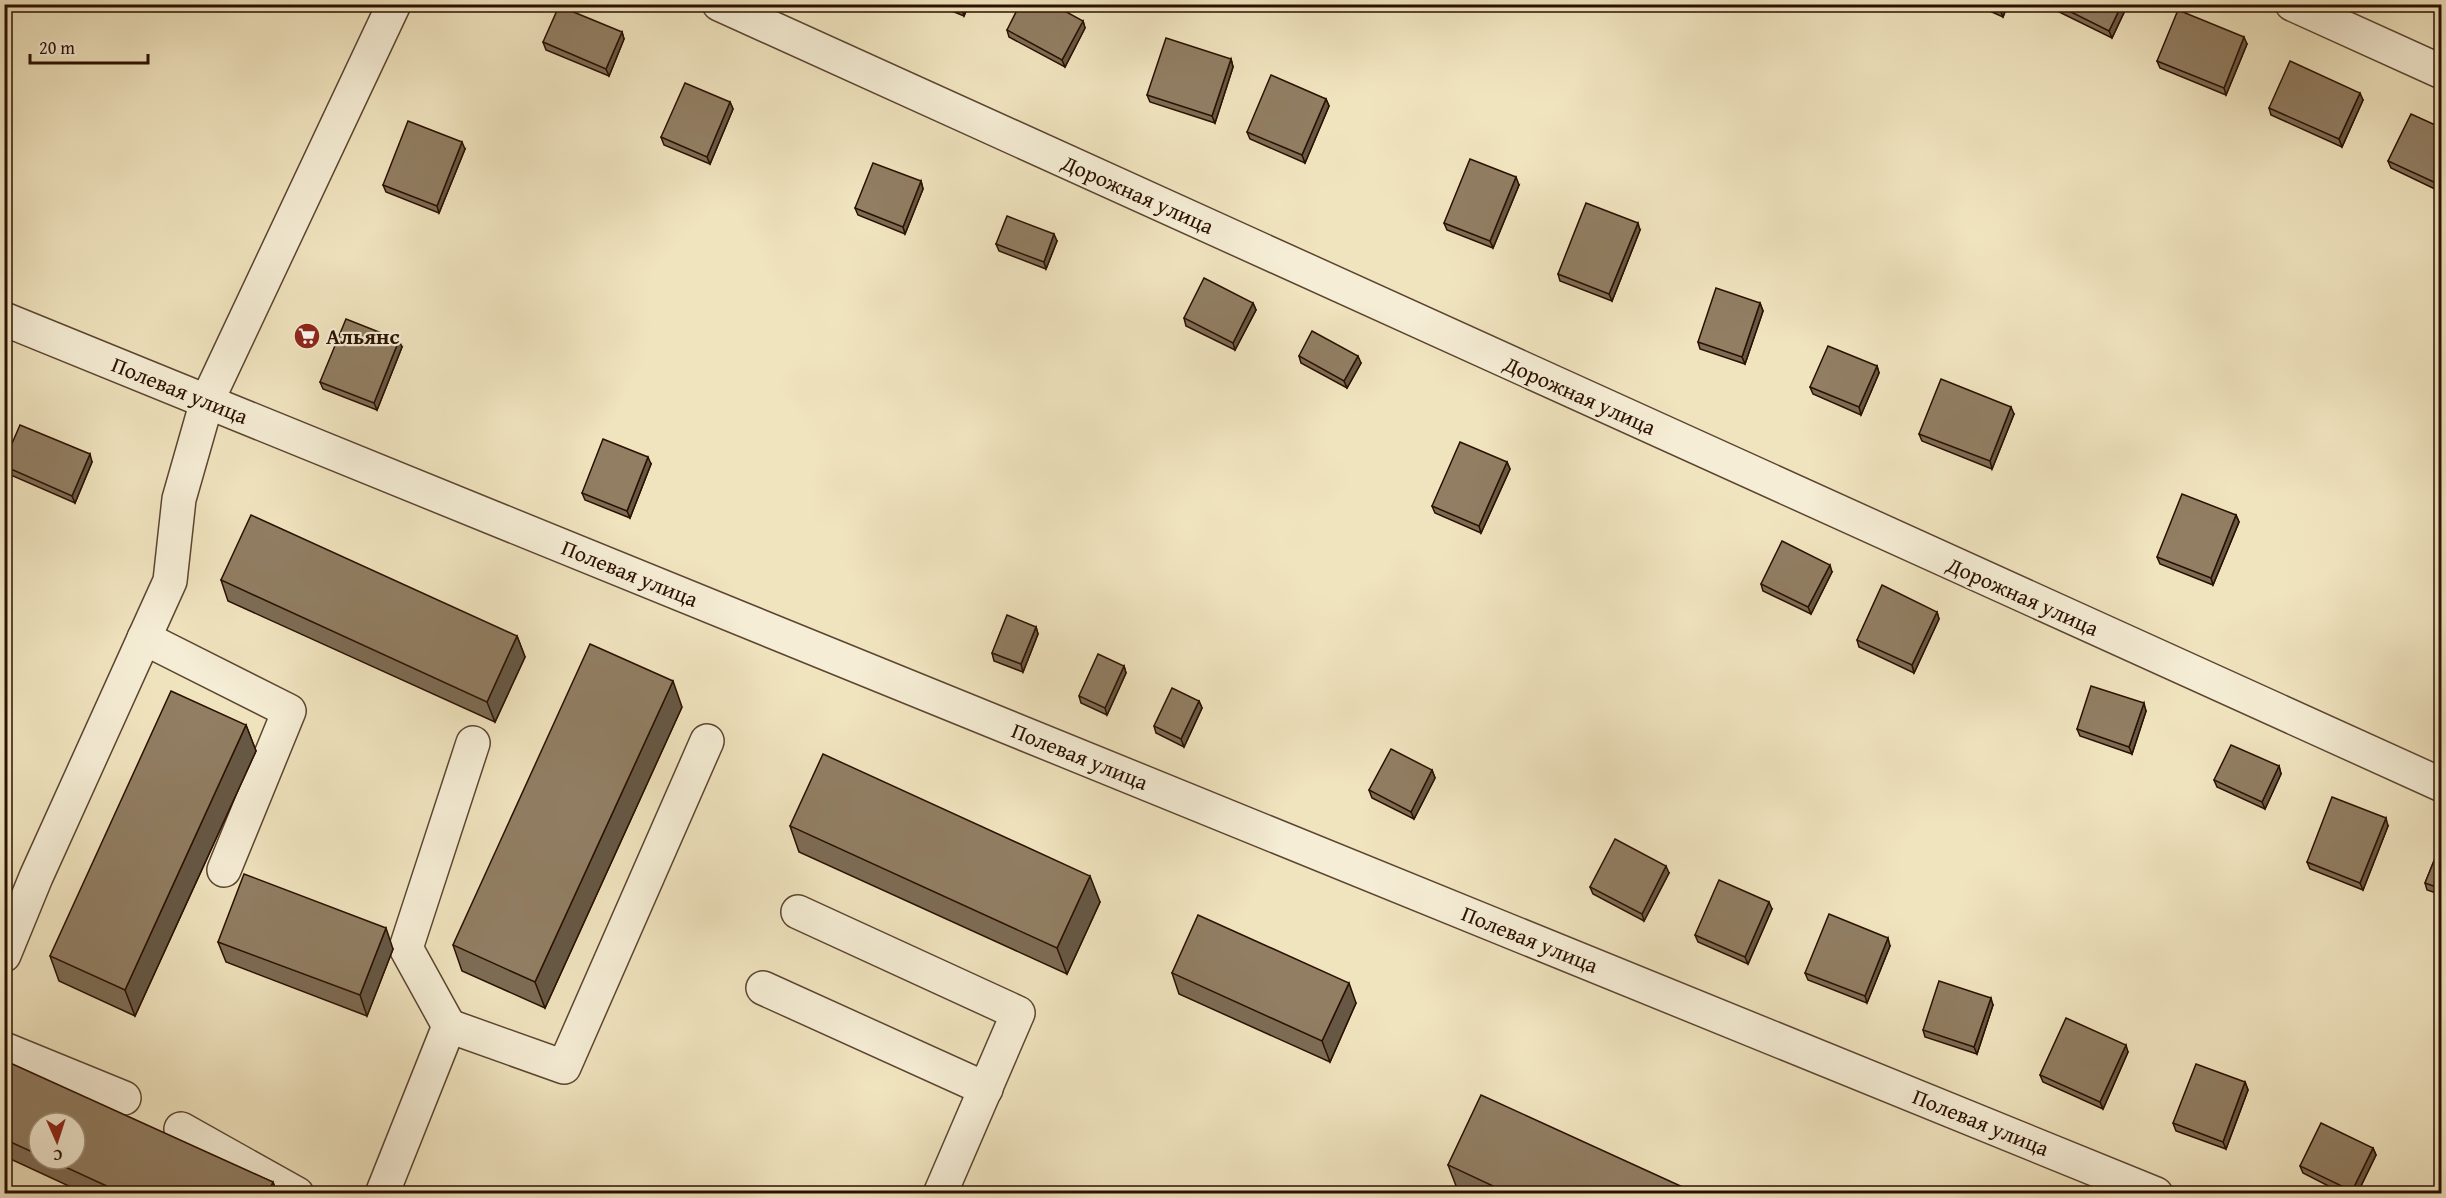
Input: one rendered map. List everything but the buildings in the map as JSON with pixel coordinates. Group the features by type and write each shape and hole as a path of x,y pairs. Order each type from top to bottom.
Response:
{"street":[{"path":"4,955 36,877 170,581 179,499 207,401 394,4"},
{"name":"Дорожная улица","path":"719,4 2442,785"},
{"path":"2292,4 2442,72"},
{"name":"Полевая улица","path":"4,319 2156,1194"},
{"path":"144,638 293,697 224,870"},
{"path":"473,743 406,948 448,1026 564,1067 707,741"},
{"path":"798,912 1018,1013 940,1194"},
{"path":"763,988 986,1089"},
{"path":"382,1194 448,1026"},
{"path":"4,1049 124,1098"},
{"path":"181,1129 297,1194"}],"place":[{"name":"Альянс","path":"307,336"}]}
